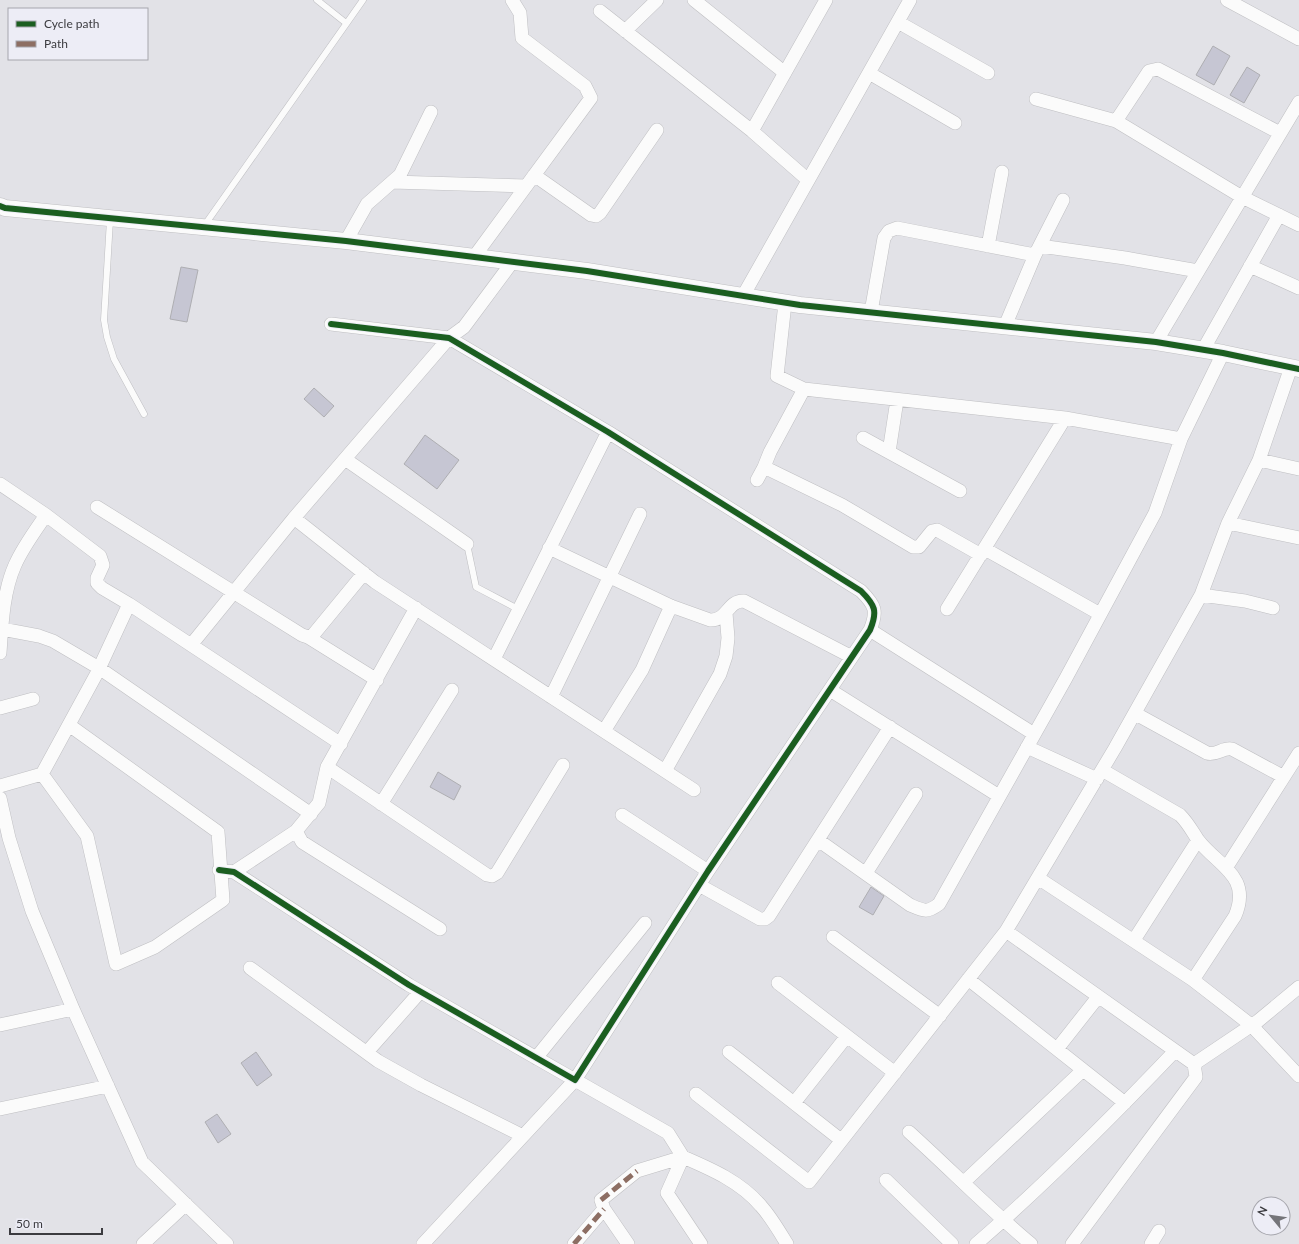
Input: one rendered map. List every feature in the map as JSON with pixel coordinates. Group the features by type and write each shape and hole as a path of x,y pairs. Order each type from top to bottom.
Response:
{"street":[{"path":"474,257 591,98 585,86 522,38 520,13 512,0"},
{"path":"626,31 657,0"},
{"path":"694,0 785,73"},
{"path":"752,131 826,0"},
{"path":"743,296 910,0"},
{"path":"1227,0 1299,38"},
{"path":"600,11 752,131 808,180"},
{"path":"898,22 988,73"},
{"path":"1116,121 1149,71 1158,69 1280,133"},
{"path":"869,73 955,123"},
{"path":"1036,99 1116,121 1242,197 1299,225"},
{"path":"1156,342 1299,102"},
{"path":"346,241 367,204 400,175 431,112"},
{"path":"534,175 591,215 596,216 600,213 657,130"},
{"path":"988,246 1002,172"},
{"path":"392,182 526,186"},
{"path":"1004,326 1037,250 1063,200"},
{"path":"0,206 5,208 346,241 587,271 785,303 1156,342 1223,353 1295,368 1259,460 1228,523 1201,595 1136,714 1006,932 809,1182 696,1094"},
{"path":"1203,350 1279,215"},
{"path":"871,312 884,238 889,231 897,228 988,246 1125,258 1198,271"},
{"path":"191,645 233,592 344,459 449,338 464,327 512,262"},
{"path":"1250,266 1299,288"},
{"path":"785,303 777,376 804,389 1065,418 1181,439"},
{"path":"331,324 449,338 608,432 861,591 872,602 875,618 870,630 708,871 575,1080 423,1244"},
{"path":"818,840 910,905 921,910 930,910 939,904 1155,513 1181,439 1223,353"},
{"path":"757,480 770,452 804,389"},
{"path":"889,452 897,400"},
{"path":"947,609 1065,418"},
{"path":"494,659 608,432"},
{"path":"863,438 960,491"},
{"path":"344,459 467,544"},
{"path":"1259,460 1299,469"},
{"path":"764,467 842,505 913,547 919,547 932,532 937,530 983,552 1100,614"},
{"path":"0,484 46,515 100,556 103,565 97,578 97,583 102,588 129,604 341,744"},
{"path":"97,507 376,680"},
{"path":"551,697 640,514"},
{"path":"0,653 1,625 10,580 15,565 22,550 46,515"},
{"path":"294,518 364,573 694,790"},
{"path":"1228,523 1299,538"},
{"path":"549,548 670,606 710,620 716,620 726,613 732,604 738,600 744,601 852,657"},
{"path":"308,637 313,635 364,573"},
{"path":"1201,595 1245,601 1273,608"},
{"path":"0,786 42,774 99,668 129,604"},
{"path":"604,731 642,670 670,606"},
{"path":"234,872 296,831 319,803 327,767 416,608"},
{"path":"665,771 720,674 726,656 728,638 726,613"},
{"path":"1,625 47,638 99,668 311,814"},
{"path":"870,630 1034,734"},
{"path":"381,804 452,690"},
{"path":"830,690 999,796"},
{"path":"0,708 32,699"},
{"path":"1136,714 1207,753 1211,754 1227,748 1232,749 1284,777"},
{"path":"42,774 87,836 116,964 155,947 223,900 219,870 218,832 69,725"},
{"path":"699,885 760,919 765,920 890,727"},
{"path":"1027,747 1100,774 1172,809 1187,822 1198,840 1226,868 1236,882 1241,894 1240,904 1235,916 1193,980"},
{"path":"1226,868 1299,753"},
{"path":"327,767 487,875 492,876 497,873 563,765"},
{"path":"866,873 916,794"},
{"path":"0,798 9,838 32,911 73,1009 142,1162 227,1244"},
{"path":"622,815 708,871"},
{"path":"296,831 302,842 440,929"},
{"path":"1134,940 1198,840"},
{"path":"219,870 234,872 420,992 668,1133 683,1157 716,1171 761,1205 787,1244"},
{"path":"1038,878 1193,980 1251,1025 1299,1076"},
{"path":"536,1058 645,923"},
{"path":"1006,932 1194,1064 1196,1077 1072,1244"},
{"path":"833,937 940,1016"},
{"path":"250,968 367,1052 421,1085 523,1136"},
{"path":"968,979 1125,1103"},
{"path":"778,982 895,1073"},
{"path":"1194,1064 1251,1025 1299,987"},
{"path":"367,1052 420,992"},
{"path":"1057,1049 1098,996"},
{"path":"0,1025 73,1009"},
{"path":"794,1103 847,1036"},
{"path":"976,1244 1003,1221 1125,1103 1175,1051"},
{"path":"729,1052 841,1140"},
{"path":"964,1182 1083,1070"},
{"path":"0,1109 108,1086"},
{"path":"909,1132 964,1182 1003,1221 1031,1244"},
{"path":"628,1244 604,1209 601,1200 637,1171 683,1157"},
{"path":"683,1157 667,1193 701,1244"},
{"path":"886,1180 952,1244"},
{"path":"144,1244 186,1204"},
{"path":"574,1244 604,1209"},
{"path":"1152,1244 1159,1231"}],"lane":[{"path":"316,0 346,23"},
{"path":"203,227 363,0"},
{"path":"110,218 104,320 107,337 114,359 144,414"},
{"path":"467,544 476,587 518,609"}],"building":[{"path":"1213,46 1230,56 1214,85 1196,75"},
{"path":"1247,67 1260,75 1244,103 1230,95"},
{"path":"181,267 198,270 187,322 170,319"},
{"path":"314,388 334,406 324,417 304,399"},
{"path":"425,435 459,460 437,489 404,464"},
{"path":"438,772 461,786 454,800 430,787"},
{"path":"871,887 884,896 873,915 859,907"},
{"path":"256,1052 272,1075 257,1086 241,1063"},
{"path":"217,1114 231,1134 218,1143 205,1122"}],"marked path":[{"path":"601,1200 637,1171"},
{"path":"574,1244 604,1209"}],"cycle path":[{"path":"0,206 5,208 346,241 587,271 800,305 1156,342 1223,353 1299,369"},
{"path":"219,870 234,872 409,985 575,1080 708,871 870,630 874,618 874,609 872,604 861,591 608,432 449,338 331,324"}]}
